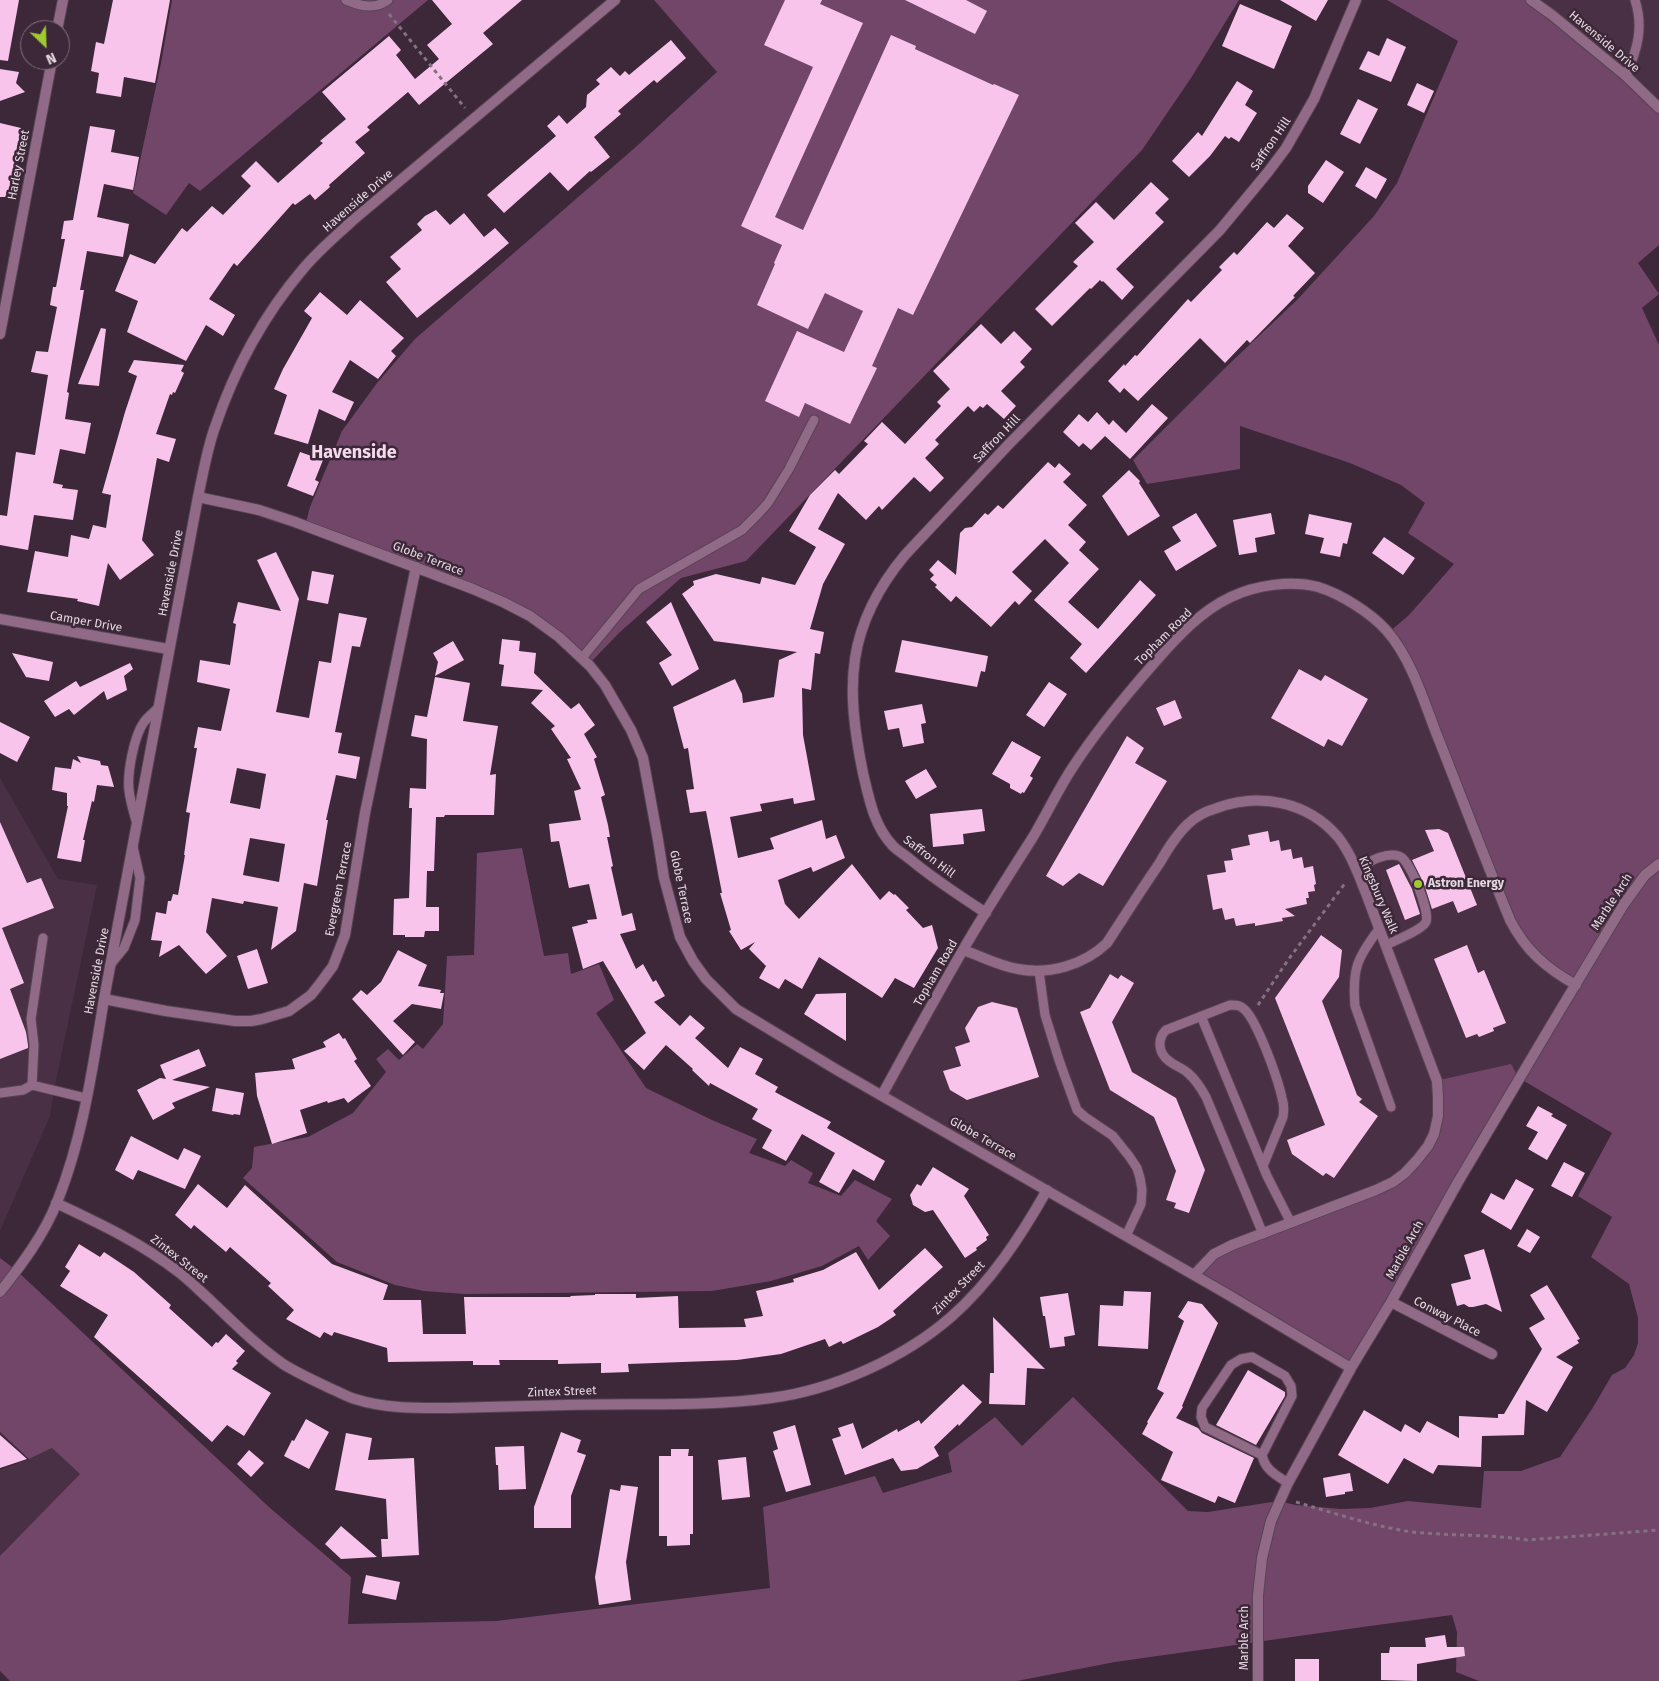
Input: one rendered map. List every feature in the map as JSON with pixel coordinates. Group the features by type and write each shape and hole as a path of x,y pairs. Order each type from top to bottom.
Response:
{"street":[{"path":"59,20 63,0"},
{"name":"Havenside Drive","path":"0,1292 35,1242 56,1204 71,1159 86,1098 168,649 198,497 214,428 231,383 266,318 304,268 324,247 473,118 615,0"},
{"name":"Saffron Hill","path":"986,913 928,874 893,846 876,820 861,762 852,690 853,670 865,617 890,573 905,555 1009,444 1220,230 1268,172 1286,148 1314,99 1356,0"},
{"name":"Havenside Drive","path":"1530,0 1552,15 1626,76 1659,108"},
{"name":"Harley Street","path":"0,334 50,70"},
{"name":"Globe Terrace","path":"198,497 259,510 474,589 530,616 559,637 590,666 605,685 631,730 642,758 664,878 680,938 706,979 736,1009 1351,1368"},
{"name":"Evergreen Terrace","path":"104,999 235,1021 251,1021 289,1011 311,995 328,974 345,935 365,813 416,568"},
{"name":"Topham Road","path":"882,1094 963,950 1072,770 1120,702 1197,619 1231,596 1250,589 1280,584 1316,587 1332,593 1365,612 1382,626 1400,648 1419,689 1510,920 1520,938 1533,953 1564,978 1576,985"},
{"name":"Camper Drive","path":"0,618 168,649"},
{"name":"Kingsbury Walk","path":"963,950 1017,969 1039,971 1054,970 1086,959 1099,951 1107,943 1173,842 1188,824 1205,812 1224,805 1238,801 1273,801 1305,811 1340,839 1356,869 1437,1081 1438,1116 1434,1134 1428,1146 1417,1160 1393,1182 1232,1245 1214,1254 1194,1275"},
{"name":"Marble Arch","path":"1258,1681 1258,1595 1262,1558 1271,1521 1281,1496 1351,1368 1391,1302 1458,1182 1624,904 1644,875 1659,864"},
{"name":"Zintex Street","path":"56,1204 110,1228 143,1246 182,1275 265,1349 306,1377 354,1399 382,1405 410,1408 466,1408 606,1403 703,1403 770,1398 833,1384 871,1368 906,1348 950,1318 978,1290 1005,1257 1028,1224 1047,1190"},
{"name":"Conway Place","path":"1391,1302 1492,1354"}],"lane":[{"path":"346,0 366,7 385,3"},
{"path":"1626,76 1634,55 1640,28 1635,0"},
{"path":"582,658 639,589 742,530 758,514 768,503 789,468 814,420"},
{"path":"137,824 129,792 130,769 140,729 158,708"},
{"path":"110,965 124,948 135,920 140,878 133,847"},
{"path":"1356,869 1373,859 1388,856 1400,856 1404,858 1410,867 1425,906 1426,922 1422,927 1386,945"},
{"path":"1379,929 1361,954 1354,976 1354,990 1356,1006 1388,1093 1391,1108"},
{"path":"32,1085 34,1045 31,1019 43,938"},
{"path":"1039,971 1045,1015 1077,1110 1113,1136 1137,1168 1142,1190 1141,1204 1126,1236"},
{"path":"1263,1166 1283,1117 1284,1109 1264,1046 1250,1016 1237,1005 1230,1005 1166,1030 1159,1041 1160,1047 1166,1059 1187,1072 1196,1081 1206,1097 1263,1234"},
{"path":"1201,1016 1263,1166 1291,1223"},
{"path":"0,1093 23,1090 32,1085 86,1098"},
{"path":"1262,1455 1205,1426 1201,1418 1202,1408 1231,1365 1241,1359 1252,1357 1285,1376 1291,1386 1292,1396 1262,1455 1263,1462 1268,1469 1288,1483"}],"path":[{"path":"385,3 473,118"},
{"path":"1250,1016 1288,960 1356,869"},
{"path":"1281,1496 1348,1518 1411,1532 1527,1540 1659,1530"}],"shaded area":[{"path":"172,0 428,0 200,191 189,183 166,215 133,193 161,63"},
{"path":"654,0 1239,0 1191,78 1142,150 746,561 681,578 620,632 588,665 530,616 305,526 310,507 342,431 377,383 415,339 638,145 717,72"},
{"path":"1387,0 1529,0 1659,109 1659,245 1638,263 1659,294 1642,308 1659,345 1659,1681 1479,1681 1456,1672 1457,1632 1452,1615 1115,1662 1017,1681 10,1681 0,1671 0,1556 80,1474 52,1448 29,1459 0,1432 0,1258 16,1270 270,1508 351,1577 348,1624 496,1621 770,1588 763,1507 875,1476 883,1493 952,1472 948,1453 995,1417 1022,1446 1073,1397 1188,1511 1208,1512 1278,1501 1296,1505 1340,1509 1370,1508 1408,1501 1481,1508 1484,1471 1521,1471 1560,1457 1612,1375 1625,1368 1634,1355 1638,1343 1638,1318 1629,1284 1591,1257 1612,1217 1578,1196 1612,1133 1519,1078 1351,1368 1193,1276 1203,1263 1374,1189 1404,1172 1433,1132 1435,1081 1511,1064 1518,1077 1575,986 1519,938 1418,688 1388,633 1409,615 1454,564 1408,533 1425,503 1401,485 1350,463 1240,426 1240,469 1147,484 1133,460 1226,367 1297,300 1374,216 1397,183 1458,41"},
{"path":"1529,0 1659,0 1659,109"},
{"path":"1280,584 1331,594 1388,633 1575,986 1518,1078 1433,1132 1404,1172 1193,1276 882,1095 1035,834 1120,703 1213,608"},
{"path":"0,778 58,879 97,885 50,1116 0,1231"},
{"path":"522,848 544,956 568,953 571,974 599,964 614,1000 596,1013 646,1088 712,1120 757,1139 749,1153 785,1166 791,1160 813,1173 808,1183 841,1196 855,1180 892,1199 876,1221 890,1236 868,1260 859,1246 822,1266 771,1281 712,1291 465,1294 424,1291 395,1285 337,1262 243,1178 252,1168 254,1147 308,1137 353,1113 386,1072 376,1059 388,1049 399,1060 417,1044 423,1049 443,1024 447,956 474,955 477,853"},
{"path":"52,1448 80,1474 0,1556 0,1470"}],"building":[{"path":"0,0 19,0 8,61 0,60"},
{"path":"113,0 170,0 155,83 124,77 121,97 96,93 99,73 91,71 96,42 104,44"},
{"path":"432,0 522,0 483,33 493,44 419,105 408,92 367,127 370,130 355,142 365,153 315,200 310,194 295,205 293,203 237,266 234,263 209,299 235,315 223,336 206,325 186,361 127,332 138,301 115,291 130,254 155,264 182,228 187,232 212,206 223,215 251,186 241,176 256,161 278,183 323,143 320,141 346,119 322,92 389,36 401,50 396,55 415,79 439,59 427,45 452,24"},
{"path":"785,0 822,0 820,4 863,23 775,217 803,230 891,35 916,46 915,49 1019,95 913,315 898,308 872,366 877,368 850,424 805,403 799,417 765,401 797,331 844,352 863,311 825,293 808,329 757,305 782,245 741,226 813,67 764,45"},
{"path":"905,0 966,0 987,11 975,34"},
{"path":"1280,0 1328,0 1316,21"},
{"path":"1240,4 1292,26 1274,69 1222,46"},
{"path":"1387,38 1406,47 1391,82 1359,69 1368,51 1379,56"},
{"path":"671,40 686,58 657,83 654,80 618,111 621,114 594,137 610,157 590,171 568,191 550,172 504,213 487,195 556,136 547,126 559,115 567,124 586,107 587,95 600,84 596,80 611,67 620,76 625,71 629,75"},
{"path":"0,69 19,72 16,83 25,92 0,101"},
{"path":"1237,81 1253,91 1245,105 1257,113 1239,142 1225,136 1210,156 1189,177 1172,161 1198,132 1202,136"},
{"path":"1417,83 1434,91 1424,113 1407,105"},
{"path":"1358,99 1378,109 1360,144 1340,134"},
{"path":"0,123 21,128 9,197 0,197"},
{"path":"90,126 115,130 111,152 139,157 133,190 104,184 97,217 129,224 123,257 87,251 80,290 84,290 67,392 69,393 65,419 91,423 85,454 60,449 53,483 63,485 62,488 78,490 73,520 34,515 28,550 0,545 0,515 7,516 16,452 35,455 48,375 31,372 36,351 48,352 57,307 50,305 53,287 56,287 65,239 61,239 64,221 73,220"},
{"path":"1326,160 1344,172 1323,203 1308,193 1308,186"},
{"path":"1366,167 1387,179 1376,199 1355,186"},
{"path":"1151,182 1169,199 1155,213 1164,222 1116,269 1134,287 1122,300 1100,280 1052,326 1035,309 1078,266 1073,262 1094,242 1075,223 1096,202 1114,220"},
{"path":"436,210 450,225 464,213 484,237 495,228 509,243 417,318 386,282 401,269 390,257 422,230 417,224 425,216"},
{"path":"1287,214 1304,228 1288,246 1315,273 1293,296 1295,297 1250,343 1247,340 1225,363 1200,338 1138,401 1124,388 1120,393 1108,381 1124,364 1125,366 1135,355 1137,356 1188,299 1191,302 1222,270 1219,267 1234,252 1237,255 1267,222 1274,228"},
{"path":"320,292 347,315 360,300 404,338 391,351 396,356 378,379 350,360 332,392 354,402 345,421 319,409 308,444 274,434 287,395 274,389 283,369 312,318 304,311"},
{"path":"981,324 1001,344 1014,331 1032,349 1020,362 1025,367 1001,391 1016,406 1004,419 987,404 983,408 980,406 974,412 968,406 935,440 939,444 925,458 944,478 930,492 914,477 882,510 879,506 866,520 838,493 818,529 845,544 823,584 810,629 824,632 820,654 815,653 811,690 802,688 803,735 815,800 794,804 793,798 760,804 762,811 730,817 738,858 774,849 770,838 822,820 826,839 836,835 845,858 813,872 811,867 778,880 785,904 799,919 852,864 880,900 889,891 895,894 909,908 906,910 923,928 932,925 938,948 914,988 895,978 882,998 819,957 802,989 785,979 779,989 759,978 766,966 749,949 755,942 741,950 729,931 731,930 720,893 722,893 706,811 690,813 686,790 694,789 688,748 684,749 673,707 735,679 742,694 743,703 774,697 779,660 797,652 714,641 682,594 694,585 693,581 716,574 760,584 762,577 795,585 816,547 789,531 810,495 835,470 839,474 868,444 864,441 882,422 905,444 941,406 937,402 950,389 933,371"},
{"path":"101,328 106,329 99,386 78,384"},
{"path":"134,360 184,365 181,371 184,373 175,393 170,394 156,434 176,439 169,462 157,458 142,540 154,555 120,580 108,563 99,606 77,601 78,599 27,592 35,551 68,557 71,535 89,539 93,525 106,528 111,495 102,493 137,376 128,372"},
{"path":"1152,404 1168,418 1130,459 1105,436 1091,450 1083,443 1079,447 1063,432 1079,414 1088,422 1097,412 1109,425 1113,420 1126,433"},
{"path":"300,452 323,460 315,480 319,482 313,496 287,486"},
{"path":"1048,462 1055,468 1059,463 1071,474 1063,482 1087,505 1068,525 1086,542 1079,550 1099,569 1068,602 1098,629 1140,580 1156,595 1086,673 1070,658 1082,644 1034,600 1069,563 1045,539 1012,572 1032,591 1019,605 1015,601 991,627 956,596 951,602 935,587 937,585 930,579 934,575 929,570 938,560 956,575 960,533 965,528 972,527 985,513 988,515 998,505 1003,509"},
{"path":"1129,470 1140,481 1139,483 1160,516 1128,536 1102,496"},
{"path":"1196,513 1217,546 1176,571 1164,551 1181,541 1172,527"},
{"path":"1271,513 1275,534 1255,538 1257,552 1239,555 1233,520"},
{"path":"1309,514 1352,523 1347,544 1343,543 1340,557 1320,553 1324,538 1305,534"},
{"path":"1384,537 1415,558 1403,575 1372,553"},
{"path":"276,552 299,599 276,712 309,718 319,661 331,663 339,613 367,618 360,647 352,646 335,732 342,733 338,753 360,757 356,779 336,775 326,820 328,820 317,886 304,883 296,931 271,950 278,907 244,901 243,904 212,898 206,932 227,956 206,974 179,945 159,957 162,941 151,940 156,912 166,914 168,901 171,901 173,894 178,895 190,813 186,812 197,748 194,748 198,727 221,731 230,689 197,682 200,660 230,665 236,624 233,623 238,602 281,611 257,560","holes":["237,768 266,774 260,809 230,803","250,838 285,844 279,882 243,875"]},
{"path":"312,571 334,575 328,604 307,600"},
{"path":"671,602 699,669 672,686 659,663 672,655 646,622"},
{"path":"502,639 520,641 519,651 536,653 534,673 571,709 579,703 595,725 584,734 597,757 594,759 605,795 601,797 610,837 607,837 613,866 611,867 622,916 632,913 636,930 620,934 636,969 643,964 653,982 656,980 665,996 654,1002 680,1026 690,1015 705,1028 695,1038 728,1068 740,1047 763,1059 755,1074 778,1087 775,1092 831,1122 827,1128 885,1161 874,1181 853,1169 839,1193 819,1182 835,1153 802,1134 786,1161 762,1148 772,1130 752,1119 758,1109 710,1083 709,1086 666,1045 644,1070 624,1051 646,1033 603,961 583,969 572,927 588,923 587,920 597,919 589,884 569,888 559,841 551,842 549,824 581,820 574,791 581,789 567,759 571,758 551,729 555,726 531,703 543,690 501,686 504,665 499,664"},
{"path":"902,640 988,656 985,672 981,671 977,687 895,672"},
{"path":"453,641 464,660 435,676 438,662 433,653"},
{"path":"12,653 53,662 49,681 26,677"},
{"path":"130,663 133,669 124,676 127,690 107,700 104,691 74,715 69,709 55,717 44,701 76,681 80,687"},
{"path":"1299,669 1321,681 1325,675 1368,699 1342,746 1328,739 1324,747 1271,718"},
{"path":"435,677 470,683 463,721 498,726 490,775 496,774 494,815 445,815 444,817 436,817 434,871 427,871 426,907 439,907 439,931 425,931 424,937 405,937 405,935 393,935 394,899 409,898 412,808 409,808 410,788 426,789 427,739 411,736 415,715 427,717"},
{"path":"1049,682 1067,694 1044,727 1026,715"},
{"path":"1175,700 1182,718 1164,726 1156,708"},
{"path":"922,704 926,723 921,724 924,743 903,747 899,728 888,730 884,711"},
{"path":"0,722 30,737 17,762 0,753"},
{"path":"1127,736 1144,748 1135,763 1167,781 1103,886 1079,873 1063,886 1046,876"},
{"path":"1012,741 1041,757 1030,776 1033,778 1024,793 1022,792 1021,794 1010,788 1010,784 992,774"},
{"path":"77,756 100,761 101,765 108,766 114,787 97,785 83,840 85,840 81,862 57,858 68,806 67,793 52,790 55,767 71,769 73,759 81,763"},
{"path":"926,769 937,787 916,799 905,781"},
{"path":"982,809 985,831 963,834 964,844 933,847 930,814"},
{"path":"0,822 27,883 41,878 54,908 2,928 24,983 10,989 26,1032 28,1048 0,1059"},
{"path":"1439,829 1448,833 1477,905 1458,913 1453,901 1432,909 1424,884 1412,860 1434,851 1425,830"},
{"path":"1268,831 1270,842 1279,840 1281,851 1291,849 1293,859 1302,857 1304,868 1313,866 1316,884 1314,885 1315,891 1308,892 1307,904 1285,909 1295,916 1282,918 1283,921 1255,926 1255,923 1236,926 1234,918 1225,920 1222,908 1213,910 1207,875 1226,872 1224,861 1233,860 1231,849 1250,845 1248,835"},
{"path":"1399,864 1412,889 1420,914 1405,920 1386,870"},
{"path":"1321,935 1342,950 1339,977 1322,1001 1357,1095 1362,1099 1359,1102 1378,1116 1334,1178 1326,1173 1323,1176 1292,1154 1287,1140 1325,1125 1275,998"},
{"path":"1467,945 1478,973 1484,970 1506,1023 1493,1028 1494,1031 1479,1037 1477,1034 1466,1038 1434,959"},
{"path":"257,949 268,983 248,989 237,956"},
{"path":"398,950 427,965 418,986 441,990 440,993 444,993 441,1009 412,1004 393,1021 415,1042 403,1055 352,999 361,990 367,995 381,982"},
{"path":"1110,974 1118,979 1121,975 1134,983 1112,1022 1132,1072 1176,1098 1205,1170 1189,1213 1174,1208 1176,1203 1166,1200 1176,1171 1154,1117 1110,1090 1080,1012 1090,1008"},
{"path":"846,993 846,1041 804,1014 816,994"},
{"path":"992,1002 1017,1008 1039,1077 967,1100 950,1090 943,1071 961,1066 955,1047 970,1042 965,1028 978,1007"},
{"path":"339,1033 343,1039 345,1038 357,1059 354,1061 371,1086 348,1103 344,1098 328,1103 327,1101 300,1110 307,1133 272,1144 257,1096 255,1073 295,1069 292,1059 326,1047 323,1042"},
{"path":"199,1049 206,1066 172,1080 210,1087 172,1103 175,1108 153,1120 137,1090 160,1078 166,1079 160,1065"},
{"path":"216,1088 244,1093 240,1115 212,1111"},
{"path":"1538,1106 1553,1114 1551,1116 1567,1125 1547,1160 1528,1149 1538,1132 1526,1126"},
{"path":"131,1136 178,1160 184,1148 201,1156 185,1189 138,1170 133,1180 115,1170"},
{"path":"1564,1162 1585,1173 1572,1197 1551,1186"},
{"path":"933,1167 969,1189 964,1196 989,1235 986,1237 987,1240 976,1248 977,1250 965,1258 933,1210 925,1212 913,1205 910,1195 917,1184 921,1186"},
{"path":"1516,1179 1534,1189 1511,1230 1481,1212 1491,1193 1504,1200"},
{"path":"198,1184 227,1208 245,1185 332,1264 388,1285 383,1300 421,1300 423,1334 466,1334 464,1297 571,1297 595,1294 636,1294 636,1298 678,1296 679,1328 746,1327 744,1319 763,1316 756,1291 794,1282 793,1279 823,1270 856,1252 879,1290 925,1248 943,1267 893,1311 896,1315 878,1327 843,1344 841,1341 829,1347 825,1339 781,1354 737,1360 628,1364 629,1372 601,1373 601,1363 558,1364 558,1360 499,1360 500,1365 473,1365 473,1361 388,1362 387,1348 334,1332 332,1336 324,1332 320,1338 286,1319 294,1310 268,1286 271,1283 230,1247 226,1252 194,1225 191,1229 175,1215"},
{"path":"1527,1229 1540,1237 1530,1253 1517,1246"},
{"path":"79,1244 100,1257 104,1252 134,1272 171,1305 169,1308 212,1347 226,1334 245,1351 232,1369 271,1393 244,1436 227,1425 212,1442 94,1337 108,1315 60,1286 70,1271 65,1267"},
{"path":"1484,1249 1502,1312 1486,1304 1473,1307 1464,1304 1457,1306 1451,1284 1471,1279 1464,1255"},
{"path":"1547,1285 1580,1339 1577,1340 1579,1343 1556,1357 1573,1367 1547,1412 1526,1400 1524,1435 1482,1436 1481,1467 1438,1465 1433,1474 1404,1458 1388,1484 1338,1455 1364,1410 1401,1432 1405,1424 1420,1433 1427,1421 1459,1438 1459,1416 1498,1418 1498,1414 1504,1414 1542,1349 1529,1328 1545,1319 1530,1295"},
{"path":"1124,1291 1151,1292 1148,1349 1098,1346 1100,1305 1123,1306"},
{"path":"1068,1293 1075,1335 1064,1337 1065,1346 1050,1348 1040,1297"},
{"path":"1188,1301 1202,1304 1218,1323 1183,1407 1176,1418 1254,1458 1235,1503 1218,1496 1215,1503 1161,1480 1173,1452 1142,1434 1164,1393 1157,1389 1184,1321 1178,1317"},
{"path":"993,1317 1045,1369 1027,1368 1025,1405 989,1404 990,1373 994,1373"},
{"path":"1248,1370 1285,1392 1285,1396 1256,1445 1216,1425"},
{"path":"963,1384 982,1402 959,1426 958,1424 934,1447 939,1456 917,1469 901,1471 893,1458 845,1475 832,1439 841,1436 838,1428 853,1423 862,1449 897,1429 898,1432 919,1420 921,1424"},
{"path":"306,1419 329,1432 309,1469 284,1456"},
{"path":"795,1425 811,1485 786,1492 773,1451 778,1449 773,1432"},
{"path":"561,1432 581,1440 577,1452 586,1455 571,1496 571,1528 534,1528 534,1507"},
{"path":"346,1433 372,1438 368,1460 414,1458 419,1555 382,1557 381,1539 388,1539 386,1499 335,1490"},
{"path":"0,1435 27,1459 0,1468"},
{"path":"524,1446 526,1489 499,1490 495,1447"},
{"path":"671,1449 689,1449 688,1456 693,1456 693,1534 690,1534 690,1545 667,1546 667,1536 659,1536 659,1456 671,1456"},
{"path":"249,1450 264,1463 251,1477 237,1464"},
{"path":"746,1457 750,1497 722,1500 718,1460"},
{"path":"1350,1473 1353,1491 1326,1497 1323,1478"},
{"path":"621,1485 638,1487 626,1562 631,1600 599,1605 595,1577 610,1489 620,1491"},
{"path":"341,1526 377,1557 341,1559 325,1544"},
{"path":"366,1575 400,1582 396,1600 362,1593"},
{"path":"1445,1635 1447,1647 1464,1647 1465,1656 1417,1664 1417,1681 1381,1680 1381,1653 1389,1653 1390,1647 1426,1647 1425,1638"},
{"path":"1295,1659 1319,1659 1319,1681 1295,1681"}],"place":[{"name":"Astron Energy","path":"1418,884"}],"district":[{"name":"Havenside","path":"354,453"}]}
